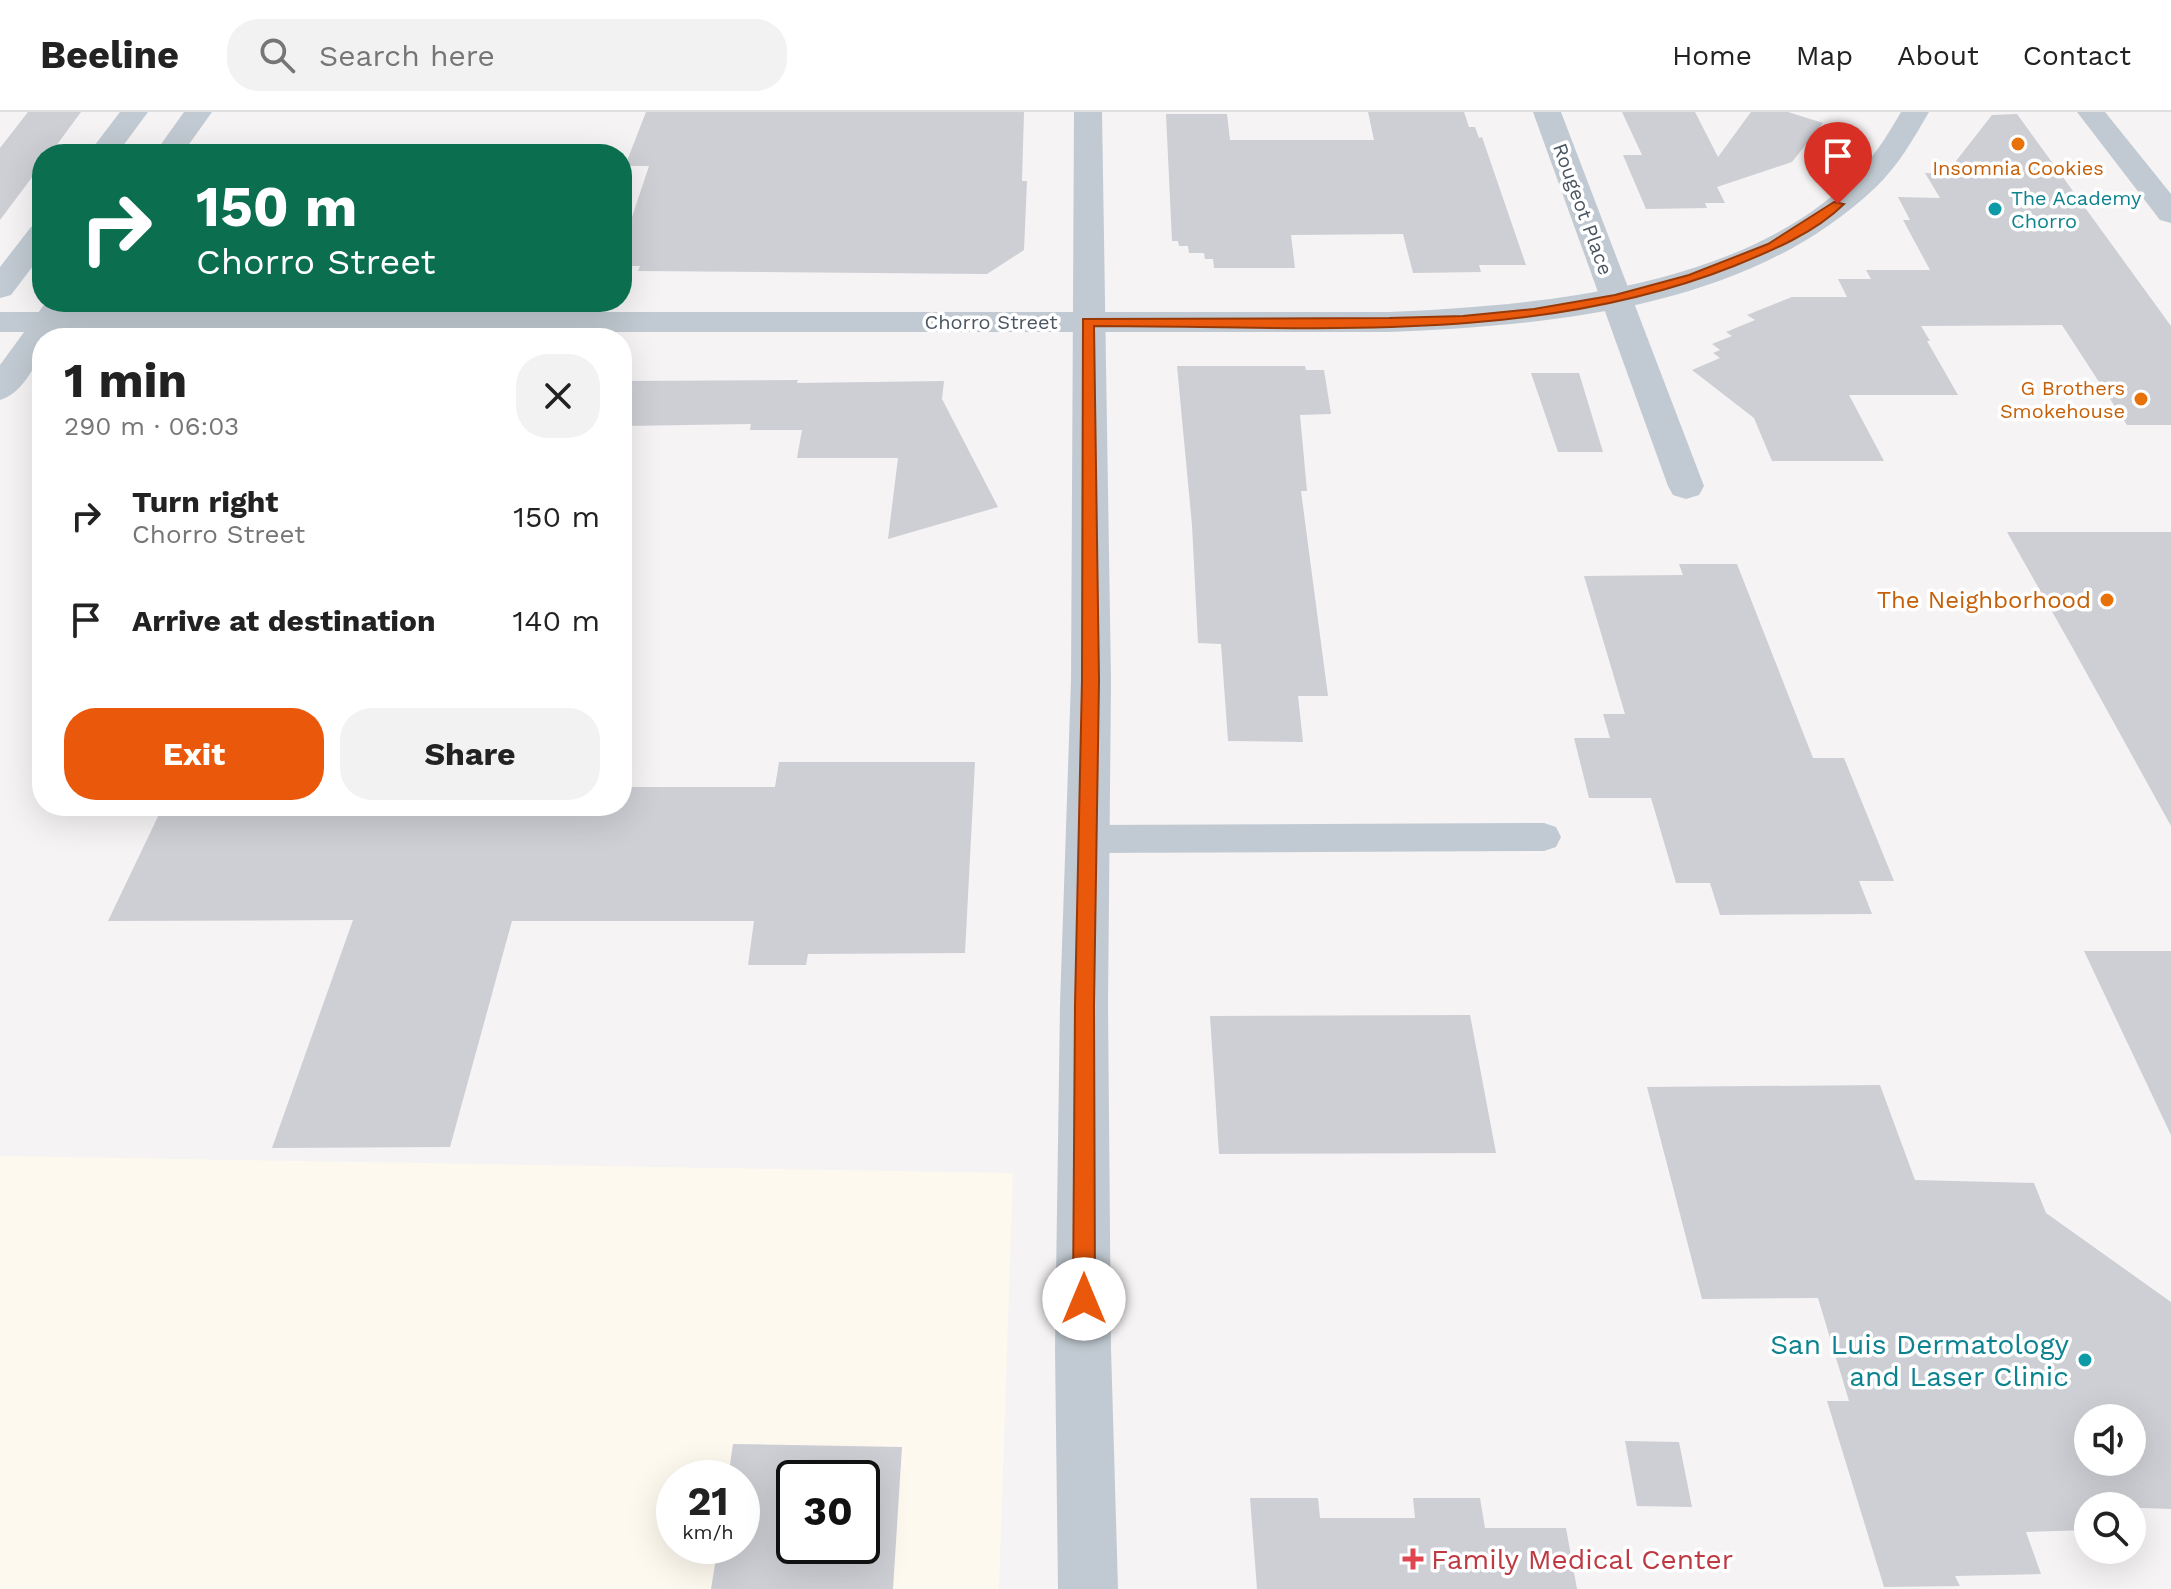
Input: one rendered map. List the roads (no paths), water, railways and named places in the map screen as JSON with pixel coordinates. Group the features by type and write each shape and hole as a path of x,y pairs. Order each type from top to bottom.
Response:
{"street":[{"path":"110,144 134,112"},
{"path":"175,144 198,112"},
{"path":"1088,112 1091,680 1083,1348 1088,1589"},
{"name":"Rougeot Place","path":"1547,112 1686,486"},
{"name":"Chorro Street","path":"0,322 55,312 1088,322 1463,320 1534,313 1616,299 1693,277 1772,246 1834,209 1866,181 1890,152 1915,112"},
{"path":"2091,112 2171,214"},
{"path":"0,288 32,246"},
{"path":"0,389 32,344"}],"lane":[{"path":"1087,839 1544,837"}],"place":[{"name":"Insomnia Cookies","path":"2018,144"},
{"name":"The Academy Chorro","path":"1995,209"},
{"name":"G Brothers Smokehouse","path":"2141,399"},
{"name":"The Neighborhood","path":"2107,600"},
{"name":"San Luis Dermatology and Laser Clinic","path":"2085,1360"},
{"name":"Family Medical Center","path":"1413,1559"}]}
